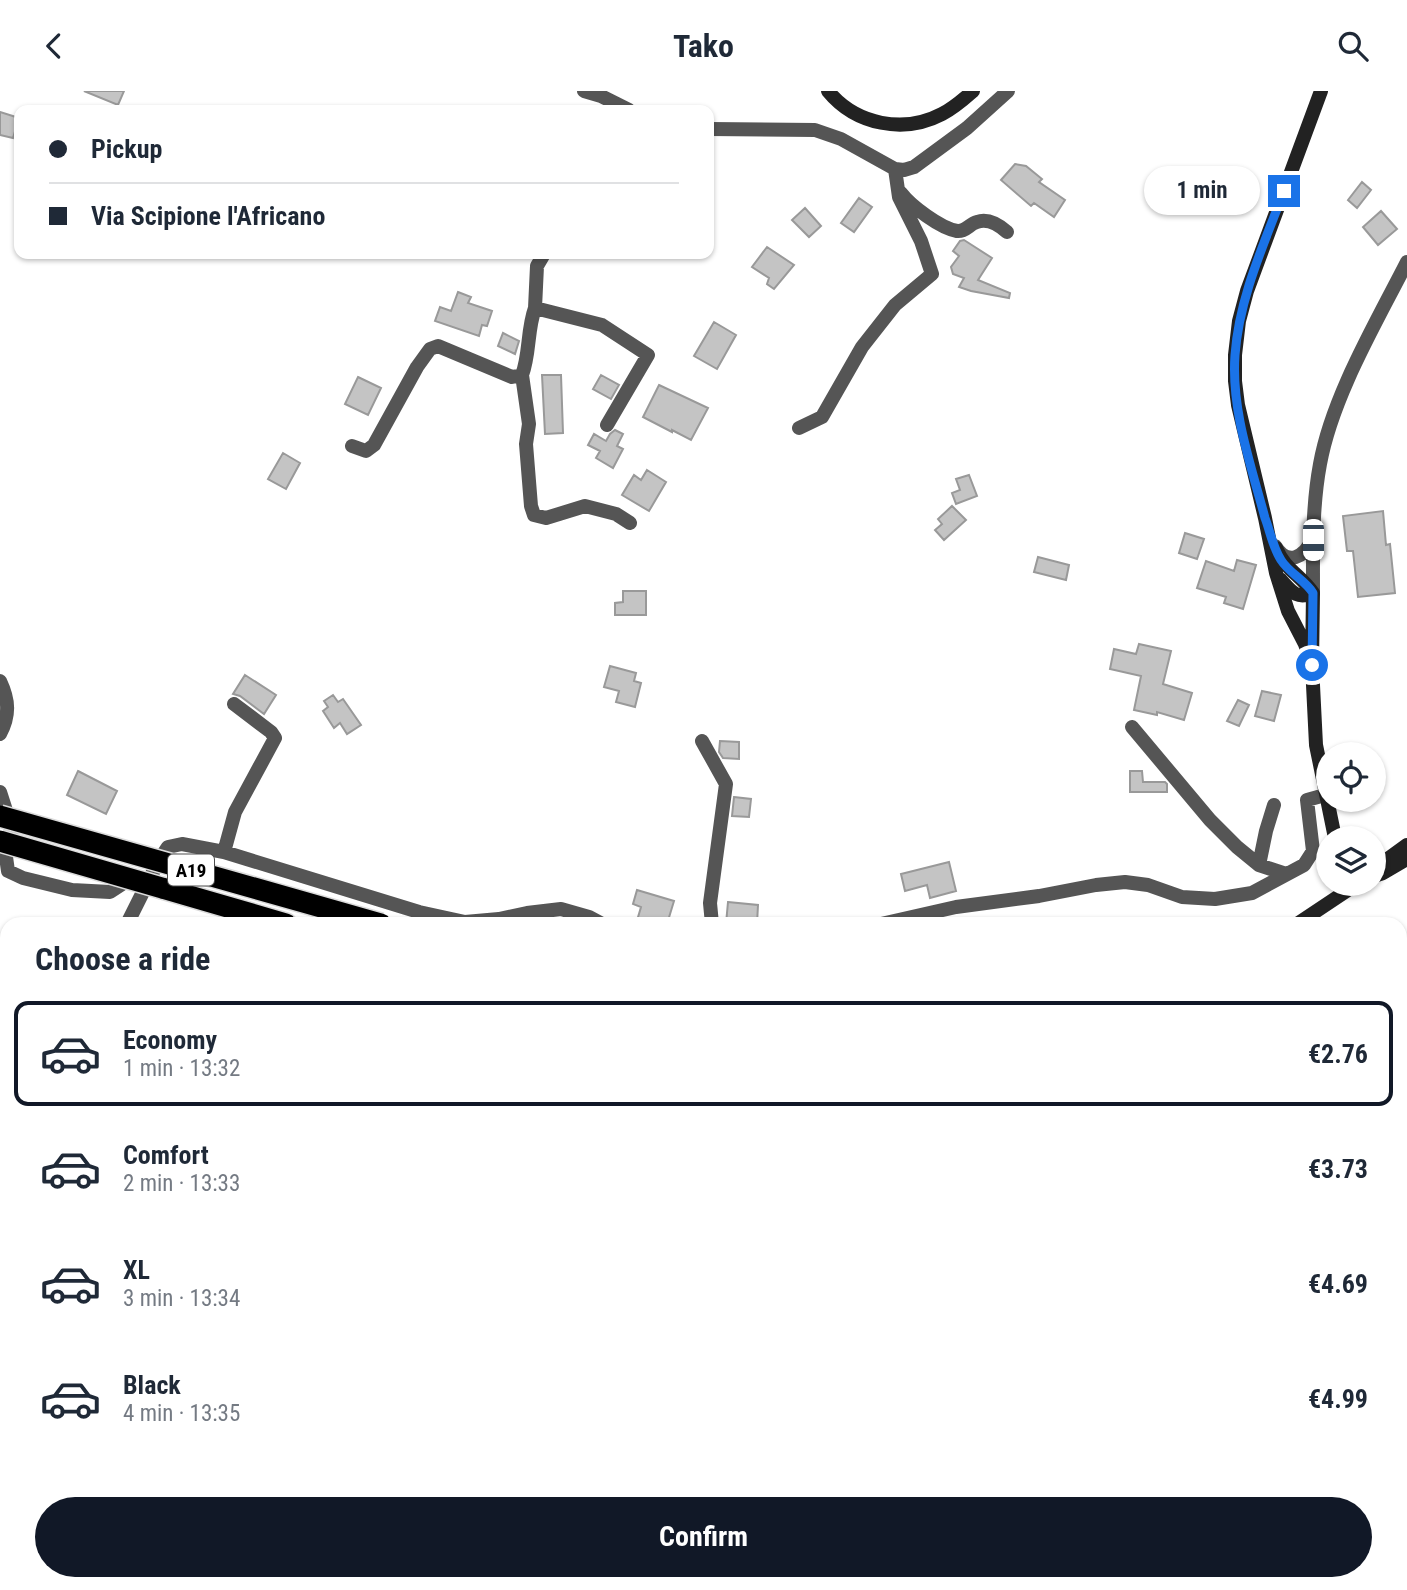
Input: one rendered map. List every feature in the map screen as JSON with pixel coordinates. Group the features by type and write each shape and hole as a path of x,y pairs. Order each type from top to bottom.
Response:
{"highway":[{"name":"A19","path":"0,815 357,917"},
{"name":"A19","path":"0,841 262,917"}],"main road":[{"path":"828,91 844,107 861,117 892,125 928,120 945,113 973,91"},
{"path":"1312,665 1305,644 1287,611 1276,573 1242,428 1235,381 1235,355 1247,291 1321,91"},
{"path":"1265,518 1281,560 1313,593 1312,665 1316,745"},
{"path":"1276,573 1290,590 1299,596 1313,593"},
{"path":"1386,861 1407,845"},
{"path":"1386,872 1407,859"},
{"path":"1306,917 1332,896"}],"street":[{"path":"584,91 601,99"},
{"path":"714,129 815,130 841,139 895,169 904,170 914,167 967,128 1009,91"},
{"path":"799,428 822,417 862,347 895,305 932,274 921,241 898,197 895,169"},
{"path":"898,189 931,219 957,231 966,230 977,222 997,223 1007,232"},
{"path":"541,259 537,266 535,308 526,366 522,375 529,424 526,444 534,515 546,518 585,506 616,514 630,523"},
{"path":"1313,593 1314,512 1320,463 1334,415 1350,376 1407,262"},
{"path":"535,308 602,325 648,355 607,425"},
{"path":"352,446 366,451 374,445 417,367 430,349 439,346 512,377 522,375"},
{"path":"1275,546 1284,555 1296,557 1306,551 1313,540"},
{"path":"0,681 7,709 6,723 0,734"},
{"path":"224,852 235,812 275,738 234,704"},
{"path":"1132,727 1210,820 1237,847 1259,865 1286,874"},
{"path":"702,741 726,784 710,903 711,917"},
{"path":"0,792 12,839 6,857 8,871 23,878 72,890 110,892 158,862"},
{"path":"912,917 956,907 1039,897 1125,882 1148,885 1182,897 1215,899 1252,893 1304,865 1313,851 1307,800 1316,801"},
{"path":"1259,865 1274,806"},
{"path":"130,917 168,847 182,844 224,852 442,917"},
{"path":"508,917 561,909 589,917"}],"building":[{"path":"84,91 124,91 118,105"},
{"path":"0,112 14,116 13,138 0,135"},
{"path":"1015,164 1026,166 1042,179 1039,182 1065,200 1054,217 1034,203 1031,206 1001,180"},
{"path":"1362,182 1371,190 1357,208 1348,200"},
{"path":"859,198 872,207 854,232 841,223"},
{"path":"805,208 821,226 809,237 792,220"},
{"path":"1381,211 1397,229 1378,245 1363,227"},
{"path":"964,240 992,258 978,280 1010,293 1009,298 959,287 964,278 953,274 951,267 959,256 953,251 960,241"},
{"path":"767,247 794,265 774,289 767,284 769,278 752,267"},
{"path":"458,292 471,297 468,303 492,311 487,326 482,325 479,336 435,321 440,307 451,311"},
{"path":"714,322 736,335 717,369 694,356"},
{"path":"503,333 519,341 515,354 498,346"},
{"path":"542,375 561,375 563,433 545,434"},
{"path":"601,375 619,385 611,399 593,389"},
{"path":"358,377 381,388 368,415 345,404"},
{"path":"659,385 708,408 691,440 643,417"},
{"path":"615,430 623,434 617,446 623,449 613,468 596,458 600,451 588,445 594,434 606,441"},
{"path":"283,453 300,463 286,489 268,479"},
{"path":"647,470 666,482 649,511 622,495 634,475 641,480"},
{"path":"969,475 977,496 956,504 952,493 960,490 956,479"},
{"path":"952,506 966,520 944,540 935,530 942,524 938,519"},
{"path":"1383,511 1386,545 1390,544 1395,593 1358,597 1353,551 1347,551 1343,516"},
{"path":"1185,533 1204,539 1197,559 1179,553"},
{"path":"1038,557 1069,565 1066,580 1034,572"},
{"path":"1237,560 1256,565 1243,609 1224,603 1226,597 1197,588 1206,561 1234,571"},
{"path":"623,591 646,591 646,615 615,615 615,603 623,602"},
{"path":"1139,644 1171,651 1163,684 1192,693 1184,720 1157,712 1157,715 1134,710 1141,676 1110,669 1114,649 1136,654"},
{"path":"610,666 636,673 634,681 641,683 635,707 616,702 619,691 604,687"},
{"path":"245,675 276,695 264,714 240,696 233,694"},
{"path":"1262,691 1281,695 1274,721 1255,716"},
{"path":"333,695 338,702 343,699 361,725 347,734 340,723 334,728 323,711 328,707 324,701"},
{"path":"1238,700 1249,705 1239,726 1227,721"},
{"path":"720,741 739,742 739,759 723,758 719,752"},
{"path":"78,771 117,791 106,814 67,795"},
{"path":"1130,771 1142,771 1143,782 1165,782 1167,792 1130,792"},
{"path":"734,797 751,799 749,817 732,816"},
{"path":"949,862 956,891 930,898 927,885 905,891 901,874"},
{"path":"637,890 674,901 669,917 638,917 641,907 633,904"},
{"path":"728,902 758,905 757,917 727,917"}],"route":[{"path":"1284,191 1247,291 1239,321 1235,381 1242,428 1270,532 1281,560 1313,593 1312,665"}]}
